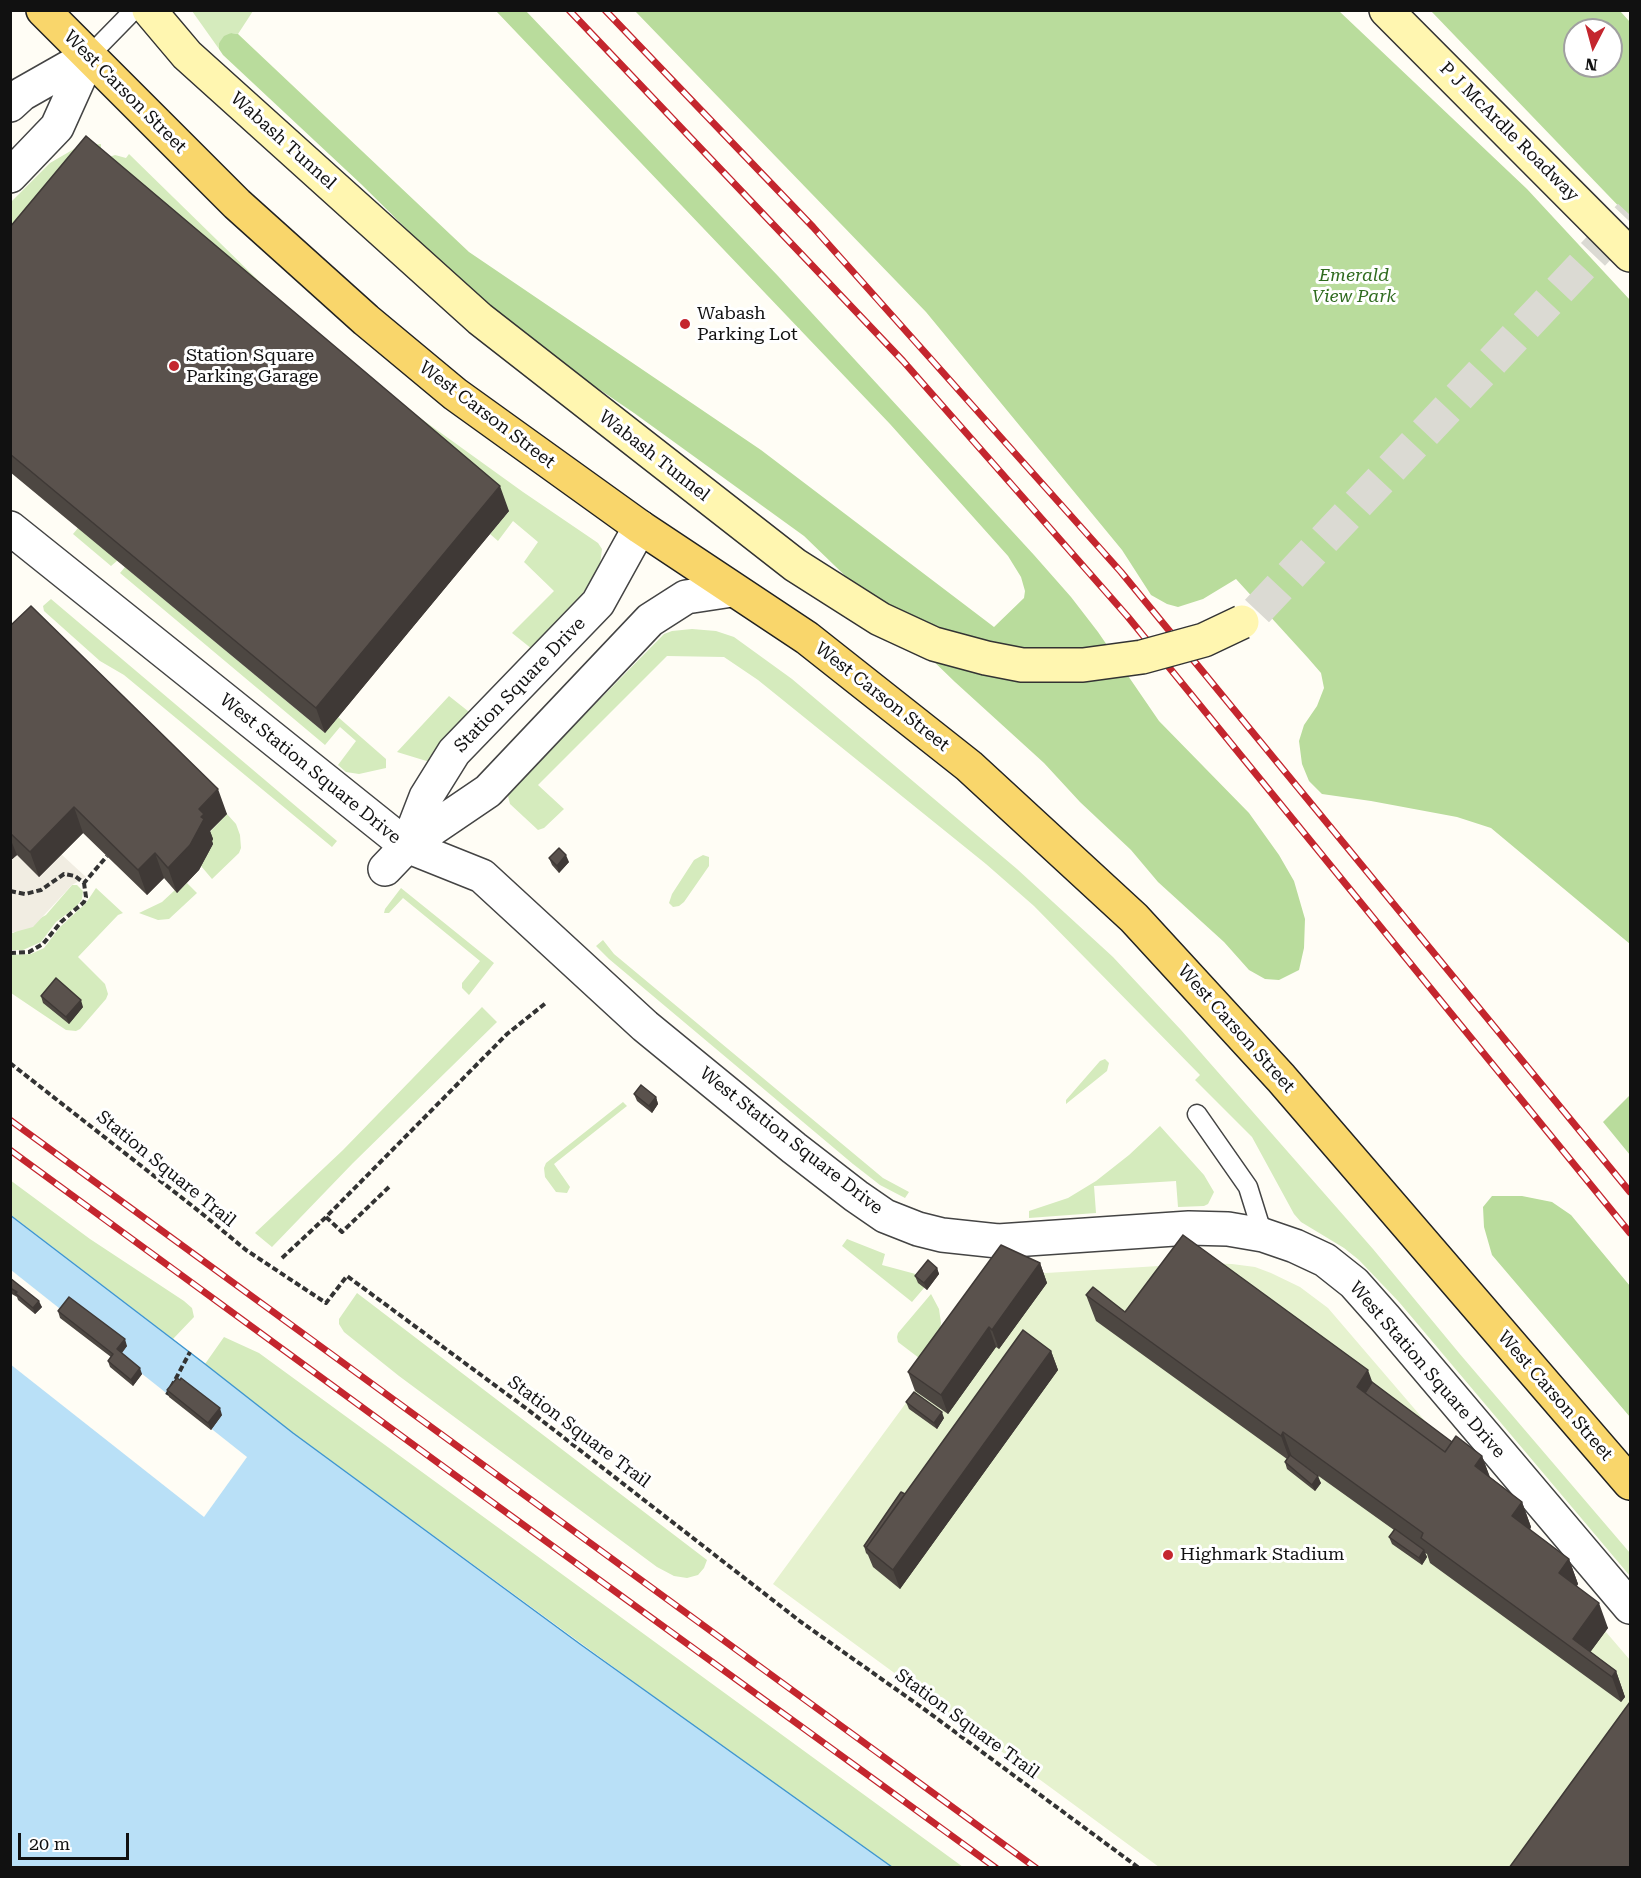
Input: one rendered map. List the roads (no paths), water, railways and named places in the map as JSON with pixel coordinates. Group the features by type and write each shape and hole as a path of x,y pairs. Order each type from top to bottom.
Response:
{"main road":[{"name":"West Carson Street","path":"43,10 237,204 366,320 455,394 640,527 807,638 969,766 1134,918 1281,1078 1630,1484"}],"street":[{"name":"Wabash Tunnel","path":"149,10 188,55 480,319 795,565 880,619 934,644 975,655 1022,664 1083,665 1142,657 1204,640 1250,616"},
{"name":"P J McArdle Roadway","path":"1386,10 1630,255"},
{"path":"10,105 22,94 89,56"},
{"path":"10,176 57,127 89,56"},
{"name":"Station Square Drive","path":"396,858 426,797 454,752 598,603 640,527"},
{"name":"West Station Square Drive","path":"10,528 396,858 482,876 645,1026 803,1155 885,1216 918,1229 942,1235 998,1241 1189,1228 1228,1229 1263,1235 1295,1246 1324,1260 1354,1283 1630,1607"},
{"path":"396,858 488,792 650,621 686,597 732,590"},
{"path":"507,698 548,728"}],"lane":[{"path":"89,56 134,10"},
{"path":"1197,1114 1248,1187 1263,1235"}],"water":[{"path":"10,1215 293,1433 580,1644 892,1867 11,1867"}],"tunnel":[{"path":"1257,611 1630,215"}],"railway":[{"path":"569,10 903,361 1128,617 1630,1233"},
{"path":"605,10 813,227 1121,572 1630,1192"},
{"path":"10,1120 1036,1868"},
{"path":"10,1150 996,1868"}],"place":[{"name":"Wabash Parking Lot","path":"685,324"},
{"name":"Station Square Parking Garage","path":"174,366"},
{"name":"Highmark Stadium","path":"1168,1555"}],"park label":[{"name":"Emerald View Park","path":"1354,286"}]}
